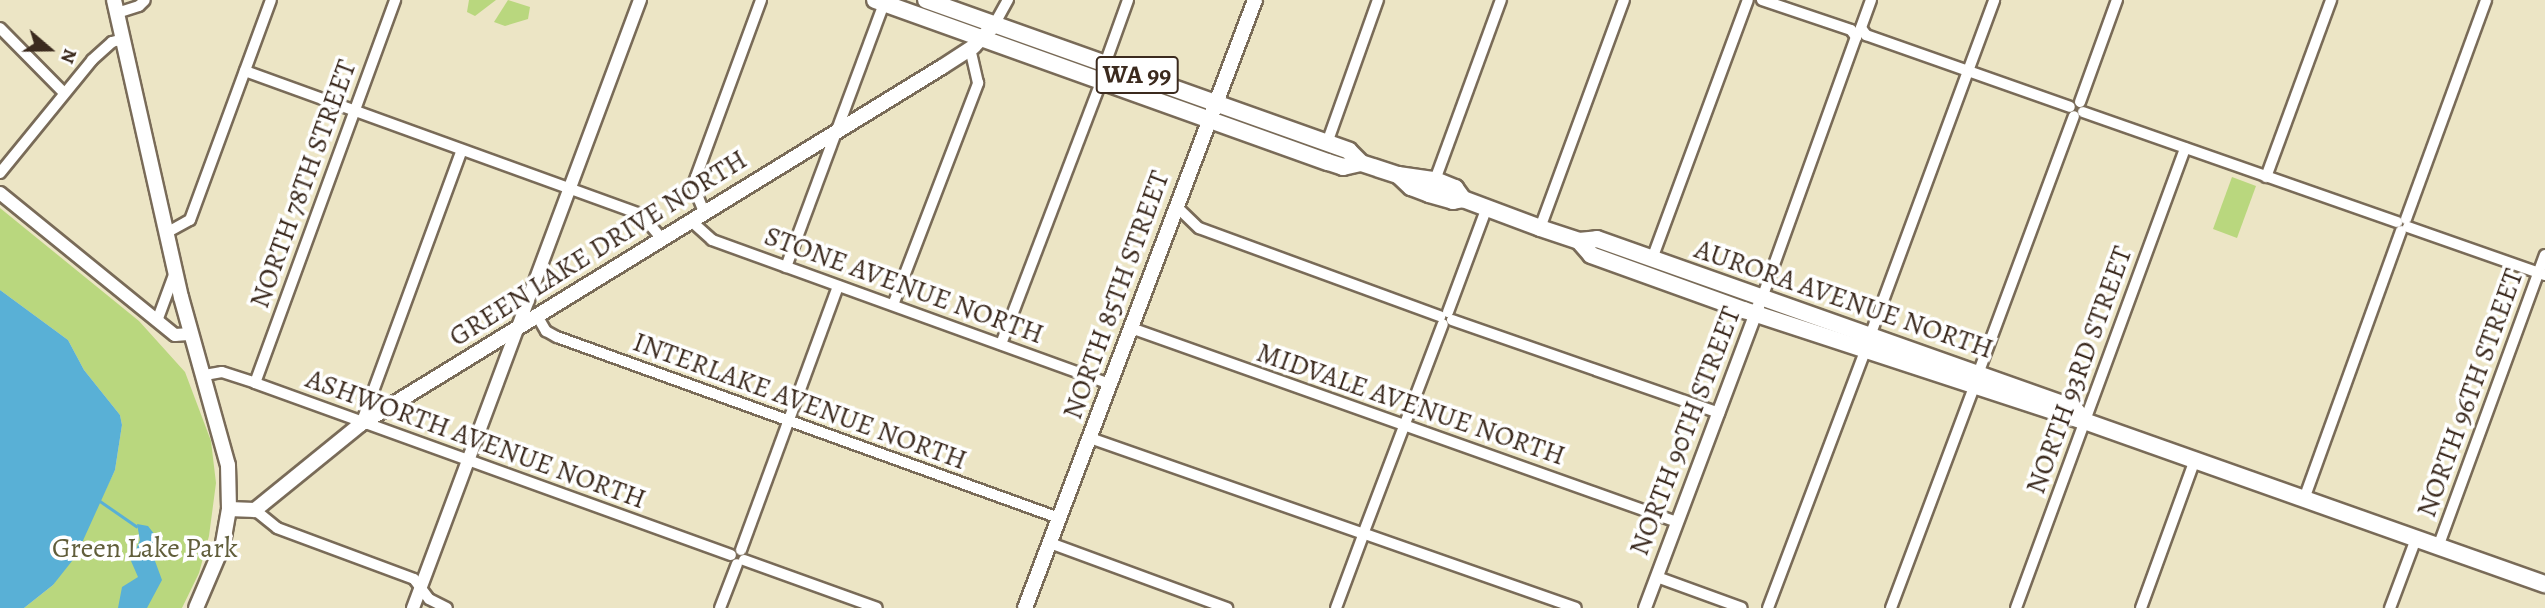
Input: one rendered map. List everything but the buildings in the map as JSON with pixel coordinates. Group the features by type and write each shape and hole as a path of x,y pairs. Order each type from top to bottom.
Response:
{"highway":[{"name":"AURORA AVENUE NORTH","path":"926,0 994,24 1107,57 1216,103 1349,150 1361,163 1398,175 1417,174 1435,180 1455,188 1463,199"},
{"name":"AURORA AVENUE NORTH","path":"879,2 976,44 1101,82 1343,167 1361,163"},
{"name":"AURORA AVENUE NORTH","path":"1398,175 1411,187 1429,194 1453,201 1463,199 1579,241 1597,239 1762,298 1867,343 1891,360 1976,380"},
{"name":"AURORA AVENUE NORTH","path":"1579,241 1591,254 1756,314 1932,358 1976,380 2084,421 2545,584"},
{"path":"1891,360 1897,355 1920,362 1932,358"}],"main road":[{"name":"NORTH 85TH STREET","path":"1025,608 1255,0"},
{"path":"116,6 191,334 226,453 229,509 219,559 196,608"},
{"name":"GREEN LAKE DRIVE NORTH","path":"256,510 361,424 976,44 994,24"},
{"path":"229,509 256,510"}],"street":[{"path":"116,6 139,6 145,0"},
{"path":"168,232 190,220 271,0"},
{"name":"NORTH 78TH STREET","path":"255,383 395,0"},
{"path":"413,608 640,0"},
{"path":"704,212 693,185 761,0"},
{"path":"994,24 1008,0"},
{"path":"1107,57 1128,0"},
{"path":"1327,143 1378,0"},
{"path":"1435,180 1501,0"},
{"path":"1540,228 1624,0"},
{"path":"1652,259 1748,0"},
{"path":"1762,0 2542,274"},
{"name":"NORTH 90TH STREET","path":"1644,608 1762,298 1871,0"},
{"path":"1769,608 1994,0"},
{"path":"1891,608 2117,0"},
{"path":"2266,177 2330,0"},
{"path":"2304,499 2486,0"},
{"path":"786,267 836,131 879,2"},
{"path":"0,28 64,93"},
{"path":"0,173 103,48 123,38"},
{"path":"893,306 978,83 976,44"},
{"path":"245,72 646,216 661,238"},
{"path":"1001,344 1101,82"},
{"name":"NORTH 93RD STREET","path":"2016,608 2185,148"},
{"path":"361,424 462,150"},
{"path":"0,193 177,336 191,334"},
{"path":"1176,206 1199,228 1719,413"},
{"path":"1336,608 1487,207"},
{"name":"STONE AVENUE NORTH","path":"690,220 707,238 1109,384"},
{"name":"NORTH 96TH STREET","path":"2438,547 2542,274 2545,255"},
{"path":"157,321 176,271"},
{"path":"720,608 838,286"},
{"name":"INTERLAKE AVENUE NORTH","path":"536,314 553,335 1059,518"},
{"name":"MIDVALE AVENUE NORTH","path":"1131,328 1677,522"},
{"name":"ASHWORTH AVENUE NORTH","path":"205,375 222,372 255,383 361,424 877,608"},
{"path":"1090,438 1576,608"},
{"path":"2141,608 2195,460"},
{"path":"256,510 277,528 414,579 429,598 447,608"},
{"name":"NORTH 96TH STREET","path":"2390,608 2416,538"},
{"path":"1050,543 1227,608"},
{"path":"1657,577 1742,608"}],"green space":[{"path":"469,0 496,0 475,16 467,12"},
{"path":"508,0 530,7 528,19 505,26 494,22"},
{"path":"2232,177 2256,186 2237,238 2213,229"},
{"name":"Green Lake Park","path":"0,208 139,321 185,372 211,441 216,483 209,536 199,573 182,608 24,608 53,585 100,501 115,470 122,425 120,415 84,370 68,340 0,290"}],"water":[{"path":"0,290 68,340 84,370 120,415 122,425 115,470 76,556 53,585 24,608 0,608"},
{"path":"137,524 148,526 155,535 155,561 162,580 147,608 118,608 122,587 138,577 131,561 140,540"}],"waterway":[{"path":"100,501 136,526"}]}
